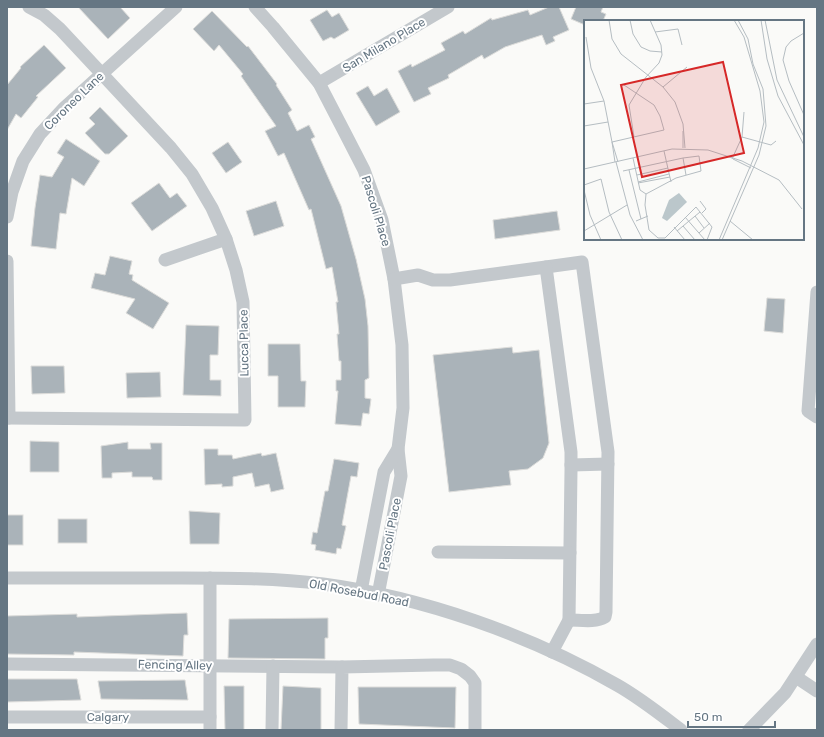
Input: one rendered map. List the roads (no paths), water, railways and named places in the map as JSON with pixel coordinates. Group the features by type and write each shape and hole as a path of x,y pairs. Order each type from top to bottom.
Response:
{"street":[{"name":"Lucca Place","path":"8,418 245,420 243,302 236,270 226,239 212,208 192,174 171,148 60,28 44,15 29,7"},
{"name":"Coroneo Lane","path":"7,217 12,192 23,161 40,134 65,107 176,7"},
{"name":"Pascoli Place","path":"255,7 274,27 319,83 364,170 382,220 394,279 402,345 402,408 398,448 401,476 378,595"},
{"name":"San Milano Place","path":"319,83 448,7"},
{"path":"164,260 226,239"},
{"path":"7,261 8,418"},
{"path":"394,279 418,275 433,280 450,280 582,262 608,464 606,612 605,617 601,619 569,620"},
{"path":"546,267 571,452 569,620 552,652"},
{"path":"817,292 808,411 817,417"},
{"name":"Pascoli Place","path":"361,591 384,472 398,448"},
{"path":"571,465 608,464"},
{"path":"438,552 570,553"},
{"name":"Old Rosebud Road","path":"7,578 274,579 323,584 361,591 451,614 498,629 552,652 618,685 681,730"},
{"path":"210,578 210,724"},
{"path":"749,730 785,693 817,644"},
{"name":"Fencing Alley","path":"7,664 342,667 450,666 461,669 470,676 475,683 475,730"},
{"path":"272,730 273,666"},
{"path":"341,730 342,667"},
{"path":"796,677 817,690"},
{"name":"Calgary","path":"7,717 210,724"}]}
